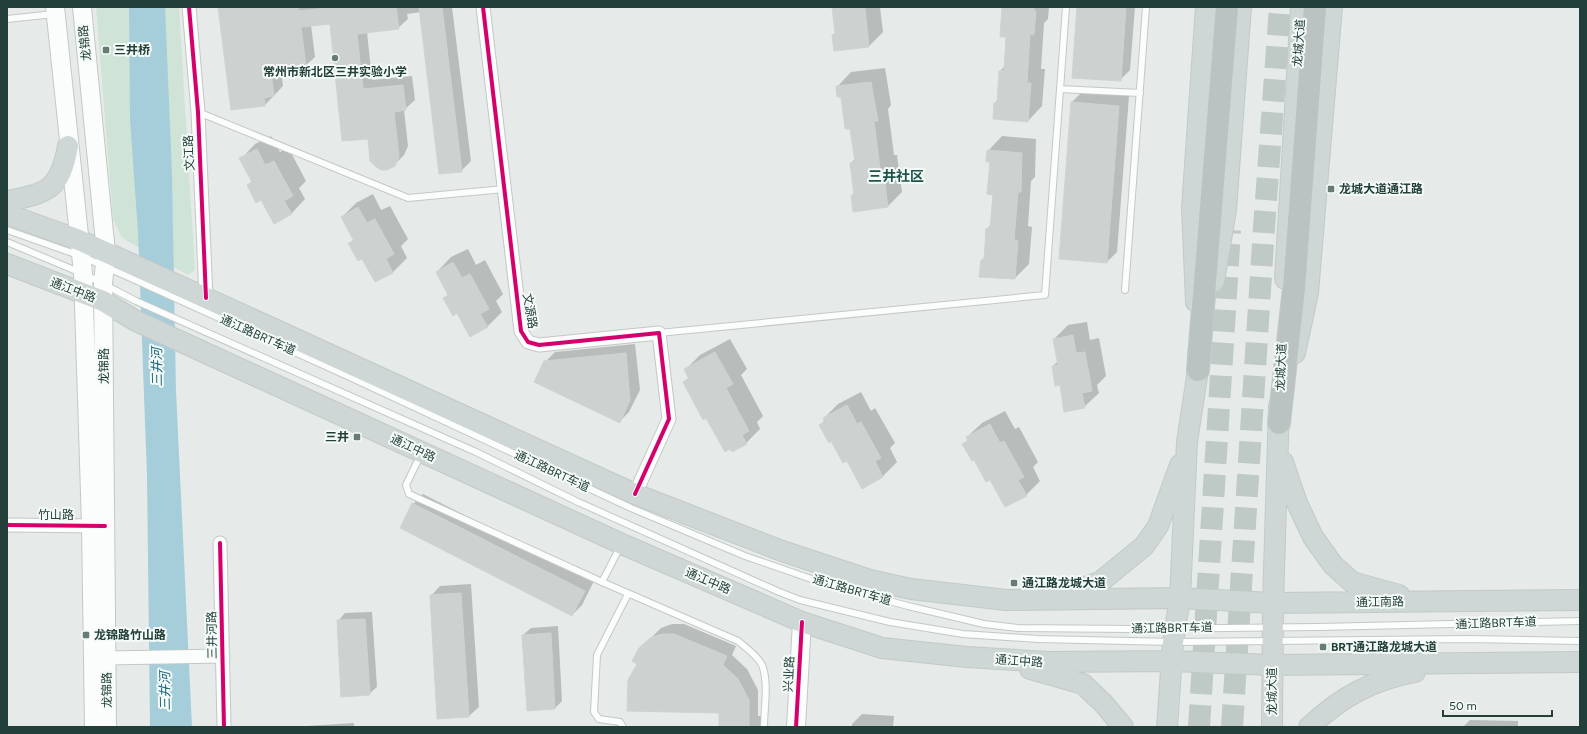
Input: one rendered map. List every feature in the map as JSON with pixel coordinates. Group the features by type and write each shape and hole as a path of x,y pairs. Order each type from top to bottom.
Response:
{"highway":[{"path":"1198,370 1227,7"},
{"path":"1279,423 1294,288 1315,7"}],"main road":[{"name":"龙锦路","path":"82,7 104,277 94,727"},
{"path":"1198,370 1192,208 1206,7"},
{"path":"1167,727 1174,644 1180,598 1188,442 1198,370 1226,210 1240,7"},
{"name":"龙城大道","path":"1272,727 1272,604 1279,423 1286,255 1301,7"},
{"path":"1279,423 1308,293 1332,7"},
{"name":"龙锦路","path":"55,11 84,294 106,658 107,727"},
{"path":"7,201 46,192 57,180 64,166 68,146"},
{"name":"通江中路","path":"7,214 81,257 104,277 136,321 622,544 802,622 882,648 967,657 1049,662 1174,644 1272,665"},
{"name":"通江中路","path":"7,264 84,294 104,277 133,272 182,294"},
{"path":"182,294 206,298 635,494 782,551 870,580 911,589 1006,600 1180,598"},
{"path":"1035,600 1076,592 1100,582 1144,546 1158,526 1188,442"},
{"path":"1279,448 1297,503 1313,538 1333,565 1352,582 1398,595 1463,601"},
{"name":"通江南路","path":"1180,598 1272,604 1580,600"},
{"name":"兴业路","path":"796,727 802,622"},
{"path":"967,657 1033,670 1083,684 1104,704 1123,727"},
{"path":"1309,727 1329,708 1363,687 1394,676 1474,662"},
{"path":"1272,665 1580,662"}],"street":[{"name":"文江路","path":"189,7 198,112 206,298"},
{"name":"文源路","path":"483,7 521,331 528,342 539,346 659,333"},
{"path":"635,494 668,419 659,333"},
{"name":"竹山路","path":"7,525 98,526"},
{"name":"三井河路","path":"220,543 224,727"},
{"path":"106,658 222,656"}],"lane":[{"path":"659,333 1045,295 1066,7"},
{"path":"1125,290 1146,7"},
{"path":"7,19 55,11"},
{"path":"1060,89 1140,93"},
{"path":"198,112 408,198 504,189"},
{"path":"7,230 81,257 104,277"},
{"path":"7,242 81,257"},
{"name":"通江路BRT车道","path":"104,277 136,301 468,449 578,502 800,600 890,622 963,634 1038,639 1174,644 1273,634 1580,621"},
{"name":"通江路BRT车道","path":"182,294 374,388 631,508 745,556 823,583 923,610 984,624 1174,644 1273,634 1580,641"},
{"path":"422,452 406,485 409,494 628,594 738,641 751,652 762,665 765,684 764,727"},
{"path":"602,582 622,544"},
{"path":"624,727 620,722 599,719 594,712 597,655 628,594"}],"green space":[{"path":"96,7 179,7 195,270 188,275 122,238 113,219"}],"water":[{"name":"三井河","path":"129,7 165,7 172,174 176,391 192,727 150,727 147,477 138,232 130,120"}],"building":[{"path":"218,7 298,7 299,11 336,7 396,7 399,29 357,34 363,89 403,85 406,110 394,112 399,157 395,166 387,170 381,170 370,161 368,139 342,141 330,24 301,27 306,67 271,72 274,96 264,98 265,106 231,110"},
{"path":"419,7 442,7 462,172 439,174"},
{"path":"832,7 865,8 869,47 834,51 832,35 835,34"},
{"path":"1002,7 1034,7 1034,11 1036,11 1034,35 1030,34 1027,83 1031,83 1028,122 993,119 994,103 997,103 999,71 1004,71 1006,37 1000,37"},
{"path":"1077,7 1126,7 1121,81 1072,78"},
{"path":"871,82 878,121 874,121 880,169 883,169 888,207 853,212 851,195 854,195 850,163 855,162 850,129 845,129 841,97 837,97 836,86"},
{"path":"1071,102 1119,106 1107,263 1059,259"},
{"path":"257,149 265,165 274,161 293,196 284,201 292,214 274,224 261,200 256,203 247,185 252,182 239,158"},
{"path":"987,150 1022,153 1021,192 1018,192 1014,240 1018,241 1015,279 979,277 981,260 984,260 986,228 990,229 993,195 987,194 990,162 986,162"},
{"path":"358,207 367,223 375,219 394,254 386,259 393,273 375,282 362,259 358,261 348,243 354,241 341,217"},
{"path":"453,262 462,278 470,274 489,309 480,314 488,327 470,337 457,313 453,316 443,298 448,295 436,272"},
{"path":"1073,335 1076,353 1085,352 1092,391 1082,393 1085,408 1064,412 1060,385 1055,386 1052,366 1058,365 1053,339"},
{"path":"715,352 733,384 726,388 749,431 742,435 747,444 732,452 730,449 725,452 706,418 703,420 683,382 689,379 684,369"},
{"path":"626,353 630,400 620,423 534,382 544,361"},
{"path":"847,405 857,424 861,422 881,458 875,461 883,477 862,489 847,461 843,463 831,441 829,443 819,425 825,422 823,418"},
{"path":"990,424 1000,443 1004,441 1024,477 1018,480 1027,496 1005,507 990,480 986,482 974,460 972,461 962,444 968,441 966,437"},
{"path":"412,503 585,591 572,616 400,528"},
{"path":"461,593 469,717 437,719 430,595"},
{"path":"365,619 370,695 341,697 337,620"},
{"path":"551,633 555,709 527,711 522,635"},
{"path":"662,634 674,634 727,656 723,665 738,679 749,700 749,727 719,727 719,713 627,711 628,680 637,664 632,661 639,648 650,638"}],"tunnel":[{"path":"1232,727 1264,228 1280,7"},
{"path":"1199,727 1230,230"}],"cycle path":[{"path":"189,7 198,112 206,298"},
{"path":"483,7 521,331 528,342 539,345 659,333 669,419 635,494"},
{"path":"7,525 105,526"},
{"path":"220,543 224,727"},
{"path":"796,727 802,622"}],"place":[{"name":"三井桥","path":"106,50"},
{"name":"常州市新北区三井实验小学","path":"335,58"},
{"name":"龙城大道通江路","path":"1331,189"},
{"name":"三井","path":"357,437"},
{"name":"通江路龙城大道","path":"1014,583"},
{"name":"龙锦路竹山路","path":"86,635"},
{"name":"BRT通江路龙城大道","path":"1323,647"}],"district":[{"name":"三井社区","path":"896,176"}]}
